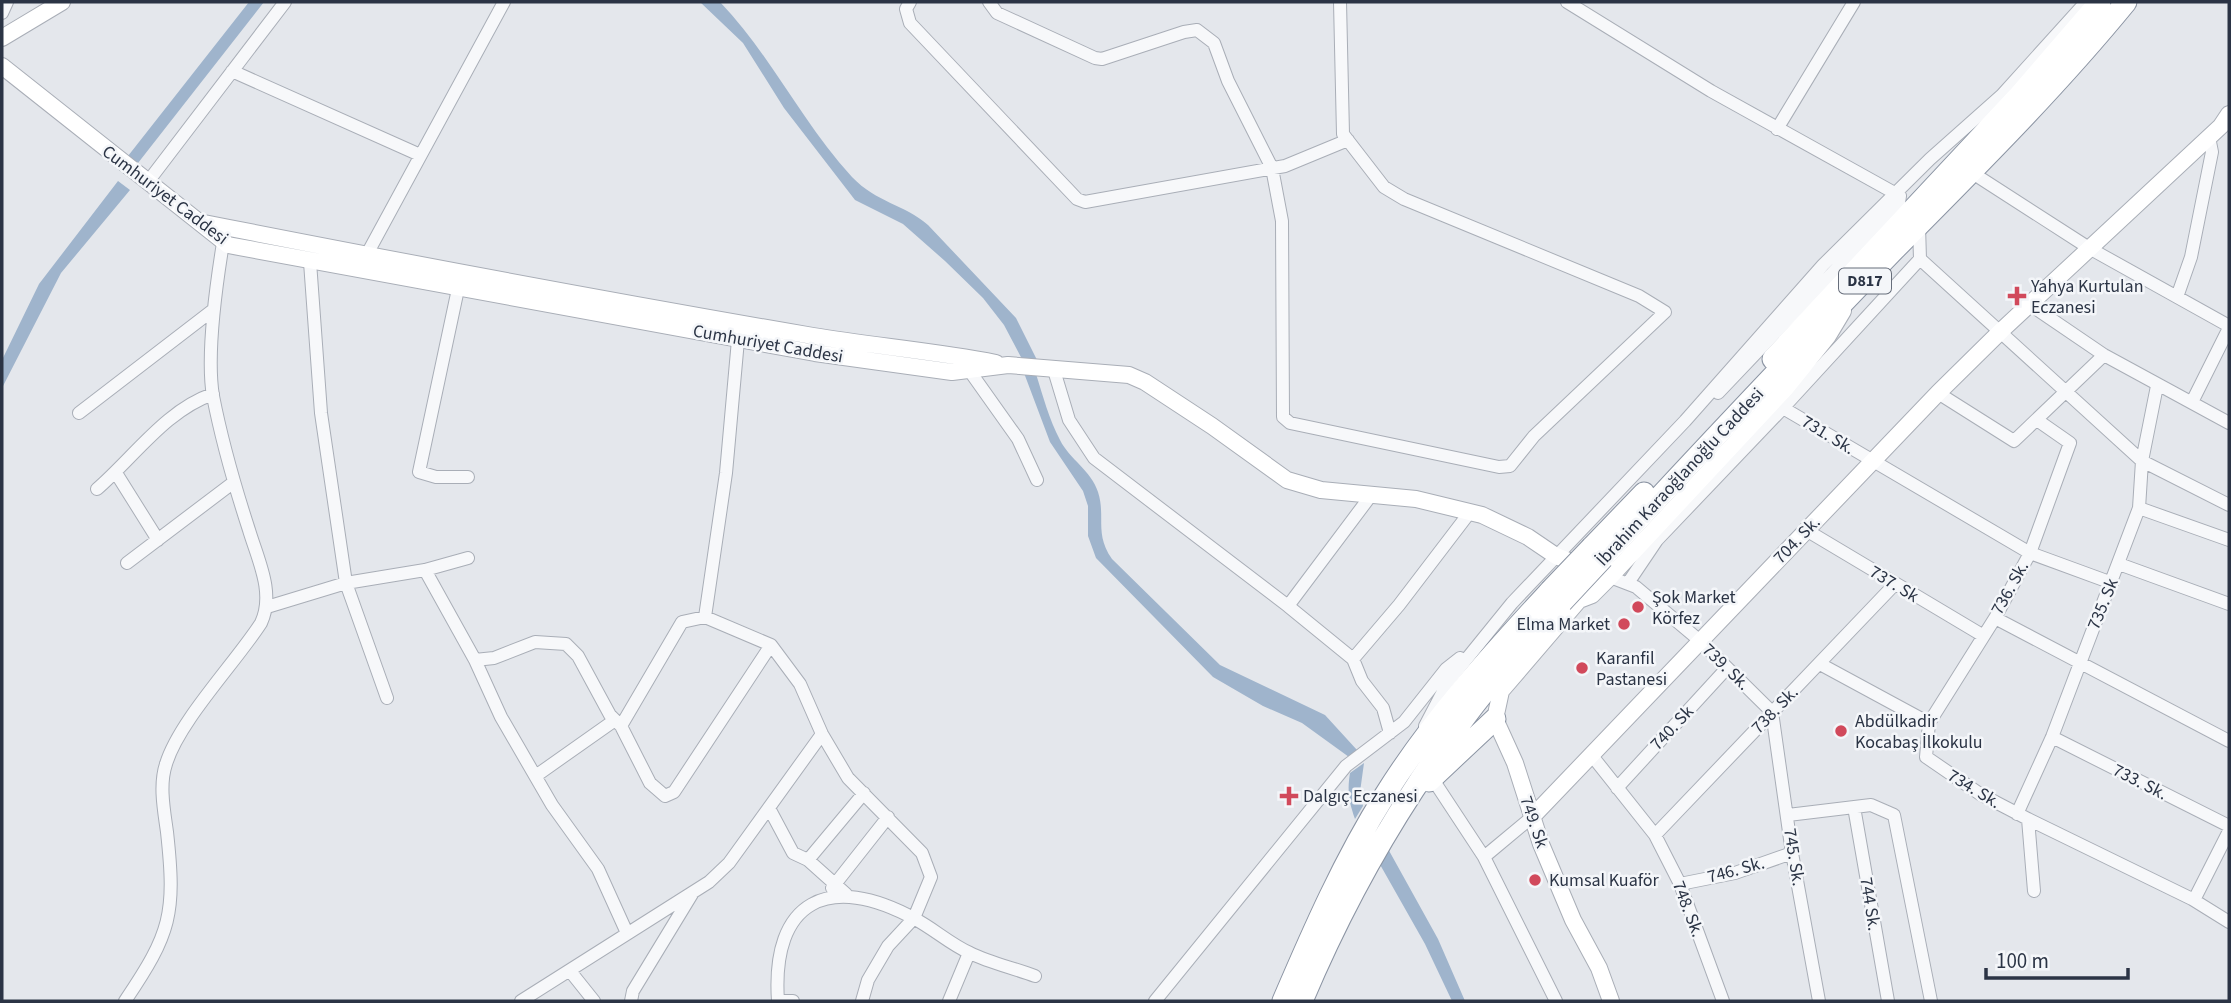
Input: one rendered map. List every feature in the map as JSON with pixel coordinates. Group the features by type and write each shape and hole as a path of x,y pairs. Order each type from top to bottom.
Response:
{"highway":[{"name":"İbrahim Karaoğlanoğlu Caddesi","path":"1602,561 1742,392 2018,97 2100,2"},
{"name":"İbrahim Karaoğlanoğlu Caddesi","path":"1281,1001 1344,868 1379,805 1420,744 1503,643 1602,561 1854,292 2090,47 2126,2"},
{"name":"İbrahim Karaoğlanoğlu Caddesi","path":"1302,1001 1351,896 1398,812 1437,751 1556,597"},
{"path":"1398,812 1409,804 1496,713"},
{"path":"1318,1001 1328,961 1351,896"}],"street":[{"path":"2,13 7,2"},
{"path":"2,38 62,2"},
{"path":"147,183 285,2"},
{"path":"366,256 503,2"},
{"path":"909,2 906,9 910,23 1077,199 1085,202 1285,166 1348,140"},
{"path":"989,2 997,13 1095,58 1102,59 1184,32 1196,30 1207,35 1214,43 1228,81 1272,168 1282,221 1283,417 1290,423 1499,467 1510,466 1534,436 1665,312 1639,296 1404,199 1384,187 1343,134 1340,2"},
{"path":"1420,744 1432,709 1471,651 1556,556 1685,421 1719,392 1799,300 1899,204 1901,199 1896,192 1777,129 1567,2"},
{"path":"1777,129 1854,2"},
{"path":"1896,192 2002,95 2086,2"},
{"name":"Cumhuriyet Caddesi","path":"2,66 147,183 201,222 223,243 310,262 738,340 925,369 969,370 1008,365 1119,373 1138,378 1287,480 1321,490 1416,499 1470,512 1498,521 1556,556 1602,561"},
{"path":"232,71 420,155"},
{"path":"2177,297 2188,268 2212,152 2222,127"},
{"name":"704. Sk.","path":"1484,857 1532,817 1592,757 1699,640 2001,330 2222,127"},
{"path":"1971,172 2089,248 2229,327 2192,402"},
{"path":"201,222 366,256 816,336 1008,365"},
{"path":"1628,583 1657,540 1783,408 1920,258 1919,226"},
{"path":"125,1001 151,964 169,918 173,884 163,788 166,763 177,740 261,623 267,607 266,586 234,482 213,394 213,310 223,243"},
{"path":"1920,258 2142,461 2229,505"},
{"path":"310,262 321,414 345,583 387,698"},
{"path":"458,289 419,472 436,477 468,477"},
{"path":"2029,304 2104,355 2229,423"},
{"path":"79,413 213,310"},
{"path":"705,617 725,485 738,340"},
{"path":"1938,393 2014,441 2104,355"},
{"path":"1053,367 1069,420 1094,458 1353,659 1362,681 1383,708 1390,733"},
{"path":"969,370 1018,439 1037,480"},
{"name":"735. Sk","path":"2023,817 2078,663 2112,583 2139,508 2142,461 2157,386"},
{"path":"97,489 156,432 196,400 213,394"},
{"name":"731. Sk.","path":"1783,408 1834,437 1872,463 2030,553 2112,583"},
{"name":"736. Sk.","path":"1929,723 1995,618 2030,553 2070,443 2037,420"},
{"path":"116,473 158,540"},
{"path":"127,563 234,482"},
{"path":"1288,606 1372,494"},
{"path":"2139,508 2229,540"},
{"path":"1353,659 1470,512"},
{"name":"737. Sk","path":"1806,530 1894,585 1983,635"},
{"path":"267,607 345,583 425,570 468,558"},
{"path":"1496,713 1588,605 1602,561"},
{"name":"739. Sk.","path":"1602,561 1699,640 1772,712"},
{"path":"2119,564 2229,604"},
{"path":"425,570 475,660 501,717 552,805 592,859 627,933"},
{"name":"738. Sk.","path":"1655,835 1894,585"},
{"path":"537,775 618,723 682,622 695,616 705,617 771,645 800,684 822,734 848,778 922,853 931,877 914,918 888,946 868,980 862,1001"},
{"path":"1995,618 2229,741"},
{"path":"475,660 494,658 535,642 566,644 578,656 650,783 664,796 674,792 771,645"},
{"path":"1155,1001 1346,766 1404,722 1454,661 1471,651"},
{"path":"1820,664 1929,723"},
{"name":"740. Sk","path":"1617,788 1727,668"},
{"name":"745. Sk.","path":"1772,712 1792,853 1819,1001"},
{"name":"749. Sk","path":"1496,713 1551,869 1599,968 1611,1001"},
{"name":"734. Sk.","path":"1929,723 1926,757 1944,772 2023,817"},
{"path":"521,1001 692,894 729,863 822,734"},
{"name":"733. Sk.","path":"2052,737 2229,828"},
{"name":"748. Sk.","path":"1592,757 1655,835 1680,884 1723,1001"},
{"path":"1432,778 1484,857 1556,1001"},
{"path":"808,860 864,793"},
{"path":"1788,815 1871,805 1894,815 1931,1001"},
{"name":"744 Sk.","path":"1854,807 1888,1001"},
{"path":"769,808 793,853 808,860 836,882 846,894 914,918 969,953 1035,976"},
{"path":"822,900 887,817"},
{"path":"2023,817 2034,891"},
{"path":"2023,817 2194,900 2229,922"},
{"path":"2194,900 2229,828"},
{"name":"746. Sk.","path":"1680,884 1735,873 1792,853"},
{"path":"631,1001 633,991 692,894"},
{"path":"793,1001 778,1001 776,970 788,930 796,915 822,900 846,894"},
{"path":"949,1001 969,953"},
{"path":"570,971 594,1001"}],"water":[{"path":"249,2 264,2 138,163 128,156"},
{"path":"700,2 720,2 755,44 817,134 852,177 871,193 910,212 928,225 1016,318 1037,360 1022,359 1004,325 983,298 903,224 855,200 784,108 743,43"},
{"path":"118,181 130,190 61,273 2,388 2,360 39,284"},
{"path":"1024,373 1036,374 1049,416 1060,440 1095,484 1100,501 1103,541 1112,559 1220,665 1325,715 1357,750 1349,757 1302,723 1263,706 1213,677 1096,558 1088,536 1088,506 1083,491 1050,442"},
{"path":"1364,763 1360,792 1363,806 1355,819 1349,796 1350,773"},
{"path":"1387,847 1438,939 1465,1001 1452,1001 1425,944 1378,861"}],"place":[{"name":"Yahya Kurtulan Eczanesi","path":"2017,296"},
{"name":"Şok Market Körfez","path":"1638,607"},
{"name":"Elma Market","path":"1624,624"},
{"name":"Karanfil Pastanesi","path":"1582,668"},
{"name":"Abdülkadir Kocabaş İlkokulu","path":"1841,731"},
{"name":"Dalgıç Eczanesi","path":"1289,796"},
{"name":"Kumsal Kuaför","path":"1535,880"}]}
